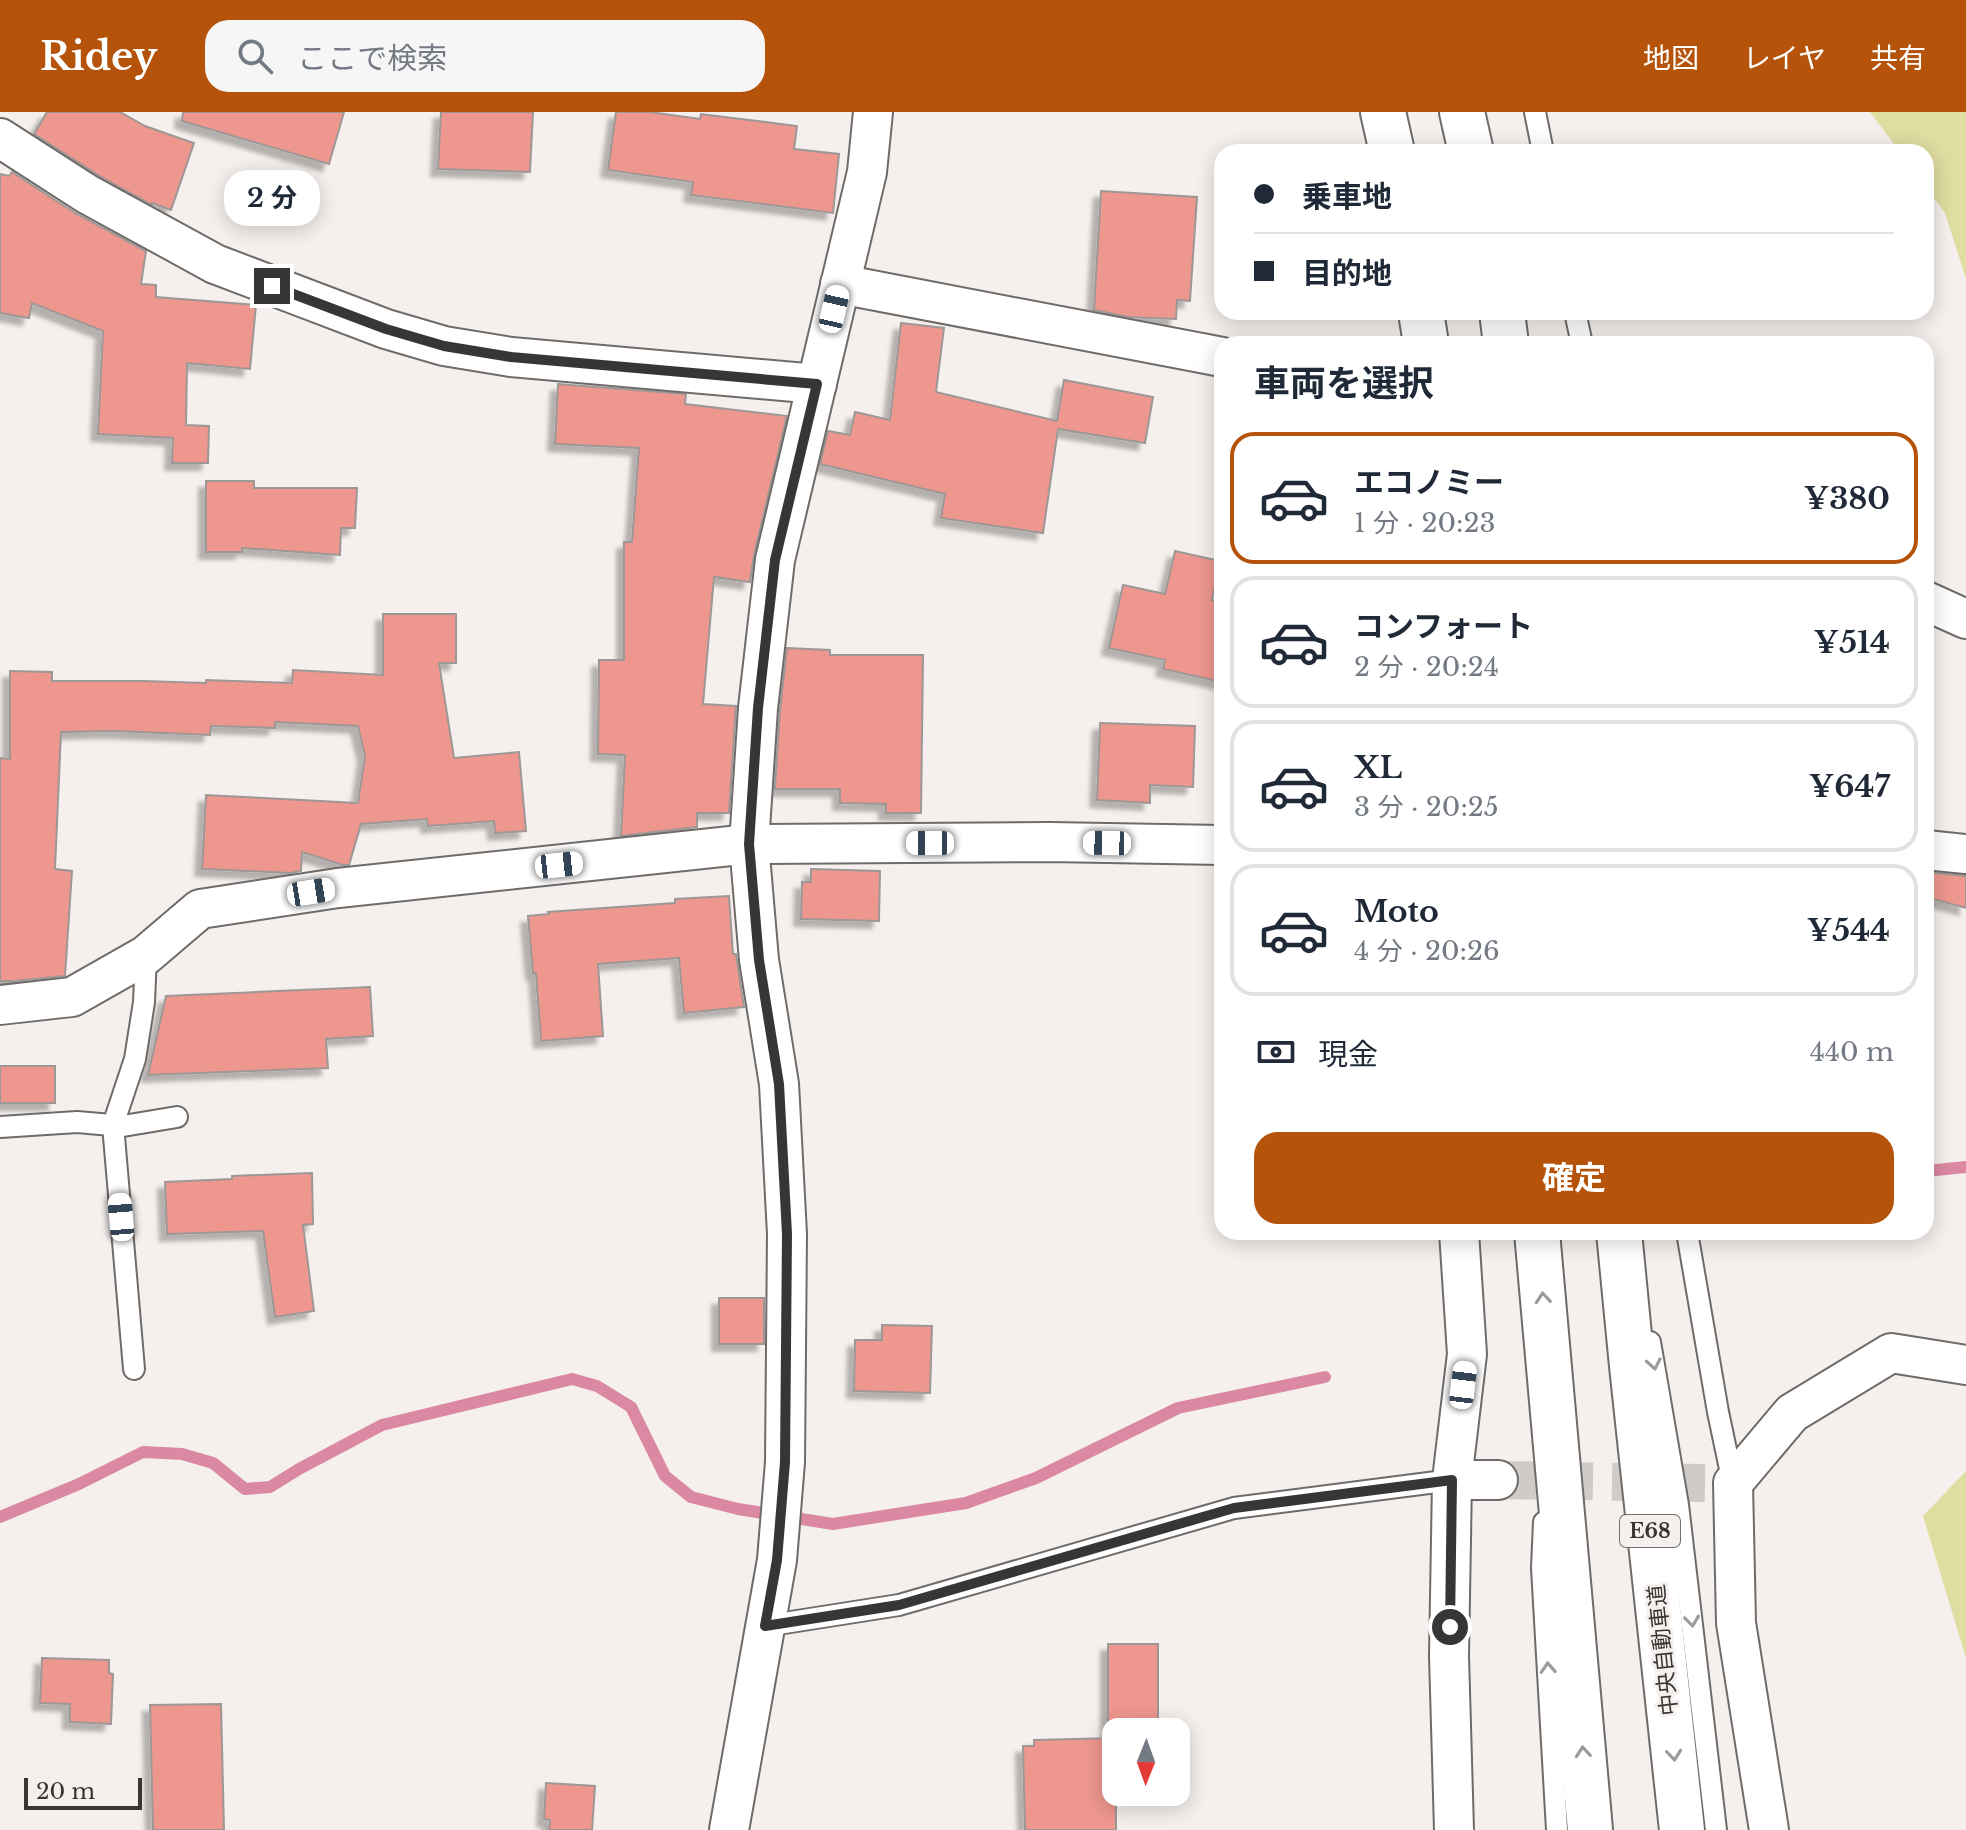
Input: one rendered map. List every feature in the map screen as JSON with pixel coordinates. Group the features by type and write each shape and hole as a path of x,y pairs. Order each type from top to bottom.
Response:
{"highway":[{"path":"1383,112 1390,144"},
{"path":"1462,112 1469,144"},
{"path":"1538,1240 1590,1830"},
{"name":"中央自動車道","path":"1620,1240 1682,1830"}],"street":[{"path":"729,1830 777,1560 785,1462 787,1234 779,1084 759,960 749,844 758,708 775,560 867,172 873,112"},
{"path":"0,138 87,194 215,264 386,329 444,346 511,357 817,384"},
{"path":"840,284 1214,355"},
{"path":"1934,605 1966,619"},
{"path":"0,1005 72,997 146,955 200,909 338,888 749,844 1050,842 1214,845"},
{"path":"1934,851 1966,854"},
{"path":"1454,1830 1449,1656 1452,1480 1467,1354 1460,1240"},
{"path":"1769,1830 1736,1623 1719,1483 1792,1413 1891,1353 1966,1365"},
{"path":"1452,1480 1498,1480"}],"lane":[{"path":"1535,112 1541,144"},
{"path":"134,1369 113,1125 135,1059 144,1002 146,955"},
{"path":"0,1127 77,1122 123,1126 177,1117"},
{"path":"1632,1240 1678,1505 1716,1830"},
{"path":"1688,1240 1718,1412 1719,1483"},
{"path":"1548,1353 1542,1568 1557,1830"},
{"path":"765,1626 899,1605 1234,1508 1452,1480"}],"shaded area":[{"path":"1870,112 1966,112 1966,279 1945,213 1934,198 1934,144 1894,144"},
{"path":"1966,1471 1966,1658 1923,1516"}],"building":[{"path":"47,112 120,112 145,126 194,143 171,210 152,205 34,134"},
{"path":"183,112 344,112 329,164 182,121"},
{"path":"441,112 533,112 530,172 438,169"},
{"path":"616,112 650,112 700,119 701,114 797,126 794,149 839,154 833,213 691,195 693,182 608,170"},
{"path":"12,172 75,213 146,251 141,284 156,285 156,297 256,305 250,369 187,363 186,425 209,426 208,463 172,463 173,438 98,434 103,331 32,303 29,318 0,313 0,174 9,176"},
{"path":"1101,191 1197,197 1190,301 1177,300 1176,319 1128,317 1094,310"},
{"path":"901,323 944,328 936,392 1057,421 1064,380 1153,397 1145,443 1058,429 1043,533 941,518 945,494 820,464 828,431 850,435 855,412 890,420"},
{"path":"558,384 686,394 685,404 787,416 750,582 714,577 703,704 736,706 729,813 697,813 697,827 621,836 625,755 598,754 599,660 624,660 624,542 632,542 639,448 555,444"},
{"path":"206,481 254,481 254,488 357,488 355,528 341,528 340,555 242,548 242,552 206,552"},
{"path":"1175,551 1214,560 1214,680 1163,669 1165,660 1109,648 1123,585 1165,594"},
{"path":"383,614 456,614 456,663 439,663 454,758 519,752 526,831 495,833 494,821 428,826 427,819 361,824 349,865 302,852 301,871 290,873 202,869 206,795 358,803 365,756 358,726 275,722 275,728 211,726 210,735 61,732 55,869 72,871 65,976 0,981 0,758 10,759 10,671 52,672 52,681 206,683 206,680 292,683 293,670 383,675"},
{"path":"787,648 830,650 830,655 923,655 921,813 886,813 886,804 840,803 840,789 775,789"},
{"path":"1100,723 1195,726 1193,787 1150,785 1150,803 1097,800"},
{"path":"811,869 880,871 879,921 801,919 802,882 811,882"},
{"path":"1934,873 1966,876 1966,908 1934,899"},
{"path":"729,896 733,954 736,954 744,1007 684,1013 679,958 598,964 603,1036 541,1041 528,916"},
{"path":"370,987 373,1036 326,1039 328,1068 148,1075 166,996"},
{"path":"0,1066 55,1066 55,1103 0,1103"},
{"path":"312,1173 313,1224 303,1225 314,1311 275,1317 263,1231 167,1234 165,1182"},
{"path":"719,1298 764,1298 764,1344 719,1344"},
{"path":"882,1325 932,1326 930,1393 854,1391 855,1340 882,1340"},
{"path":"1108,1644 1158,1644 1158,1718 1108,1718"},
{"path":"42,1658 109,1660 109,1673 113,1674 111,1724 70,1722 70,1704 40,1703"},
{"path":"221,1704 224,1830 153,1830 150,1705"},
{"path":"1102,1738 1102,1806 1116,1806 1116,1830 1025,1830 1023,1746 1034,1746 1034,1740"},
{"path":"546,1783 595,1786 592,1830 549,1830 550,1820 544,1819"}],"waterway":[{"path":"1934,1170 1966,1167"},
{"path":"0,1517 79,1484 143,1452 182,1454 213,1463 245,1489 270,1487 382,1425 572,1379 597,1386 631,1407 665,1476 691,1497 738,1509 833,1524 966,1503 1036,1478 1178,1408 1325,1377"}],"tunnel":[{"path":"1498,1480 1705,1483"}],"route":[{"path":"272,286 386,329 444,346 511,357 817,384 775,560 758,708 749,844 759,960 779,1084 787,1234 785,1462 777,1560 765,1626 899,1605 1234,1508 1452,1480 1450,1627"}]}
